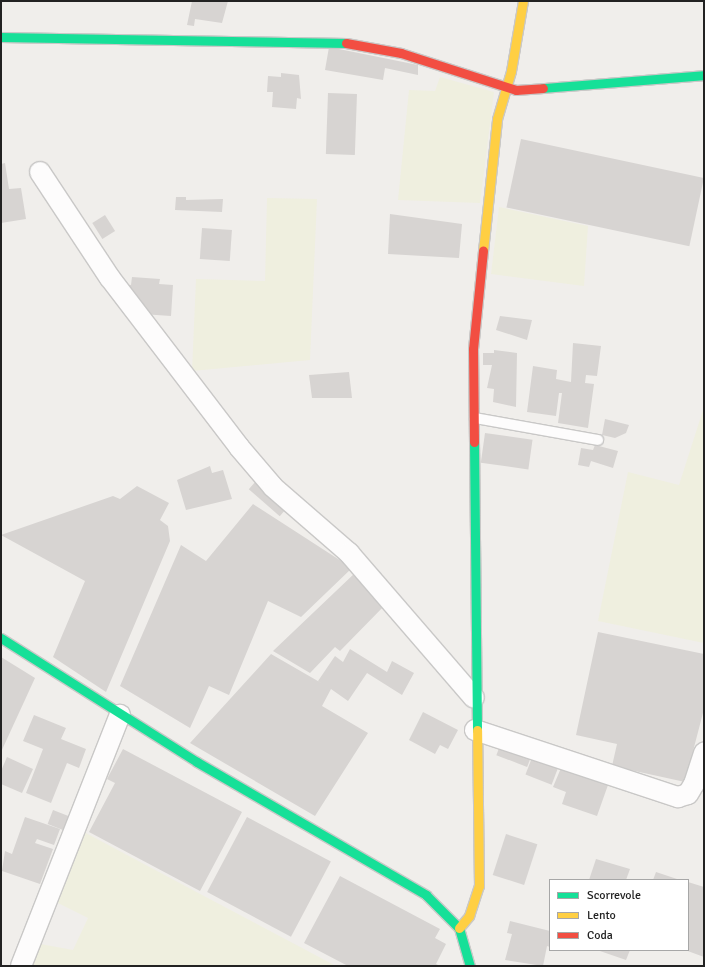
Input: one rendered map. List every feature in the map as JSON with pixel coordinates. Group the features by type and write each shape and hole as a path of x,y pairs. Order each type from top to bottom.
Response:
{"street":[{"path":"459,928 469,916 479,886 474,698 476,318 497,119 523,1"},
{"path":"1,37 334,42 401,53 505,87 549,90 704,75"},
{"path":"40,172 110,278 239,447 273,487 349,553 474,698"},
{"path":"1,638 120,714 426,895 459,928 470,966"},
{"path":"21,966 120,714"},
{"path":"475,730 678,797 688,794 694,784 704,753"}],"lane":[{"path":"475,418 598,440"}],"green space":[{"path":"440,77 494,92 480,203 398,200 409,90 435,91"},
{"path":"267,198 317,199 310,360 192,371 196,279 265,281"},
{"path":"499,207 588,226 584,286 491,274"},
{"path":"704,407 704,643 598,621 628,472 679,485"},
{"path":"82,831 336,966 33,966 40,944 73,950 88,918 54,901"}],"building":[{"path":"192,1 228,1 222,23 195,19 194,26 187,25"},
{"path":"329,47 418,65 418,75 385,68 383,80 325,70"},
{"path":"281,73 299,75 301,99 297,98 296,109 272,107 273,92 267,92 268,76 281,77"},
{"path":"328,93 357,94 355,155 326,154"},
{"path":"521,139 704,178 689,246 506,207"},
{"path":"5,163 9,189 21,188 26,219 1,223 1,164"},
{"path":"176,197 186,197 186,200 223,199 222,212 175,210"},
{"path":"390,214 462,224 459,258 388,254"},
{"path":"105,215 115,231 102,239 92,223"},
{"path":"202,228 232,230 230,261 200,259"},
{"path":"132,277 160,279 159,284 173,285 171,316 142,314 123,284 131,285"},
{"path":"500,316 532,320 527,340 496,330"},
{"path":"573,343 601,346 597,376 586,375 585,383 594,384 588,428 558,423 562,393 559,393 556,416 527,412 533,366 557,370 556,379 571,382"},
{"path":"494,350 517,353 516,407 493,402 494,389 487,388 492,365 483,365 483,353 494,353"},
{"path":"349,372 352,398 312,398 309,375"},
{"path":"605,419 629,425 626,433 615,438 602,435"},
{"path":"485,433 533,440 528,469 481,463"},
{"path":"595,445 618,451 613,468 591,461 589,467 578,465 581,448 593,450"},
{"path":"210,466 212,473 223,470 232,499 186,510 177,480"},
{"path":"256,481 287,508 280,516 249,489"},
{"path":"137,486 169,503 160,520 168,526 170,541 106,692 53,657 85,581 1,535 113,496 120,499"},
{"path":"253,504 352,568 301,617 268,601 229,695 209,686 190,728 120,686 181,545 206,561"},
{"path":"356,572 387,603 340,651 335,647 310,673 273,651"},
{"path":"598,632 704,654 704,709 685,782 612,766 617,744 576,735"},
{"path":"350,649 387,672 392,661 414,673 402,695 367,673 348,701 331,689 322,706 368,733 315,816 190,743 271,654 323,684 318,681 335,656 343,662"},
{"path":"1,657 35,678 1,752"},
{"path":"423,712 458,730 448,749 440,745 435,754 409,740"},
{"path":"34,715 66,728 61,739 86,749 79,768 67,763 51,803 26,793 43,749 23,741"},
{"path":"501,743 532,755 527,767 496,755"},
{"path":"123,749 242,812 200,891 89,832 115,783 107,779"},
{"path":"533,755 559,765 552,785 525,775"},
{"path":"7,757 33,769 22,793 1,784 1,771"},
{"path":"561,768 608,785 597,816 562,804 566,792 553,787"},
{"path":"53,810 74,818 68,832 48,824"},
{"path":"25,817 60,829 54,845 37,839 35,843 53,849 40,884 2,871 5,851 12,854"},
{"path":"247,817 331,862 291,937 207,892"},
{"path":"506,834 537,844 524,885 493,875"},
{"path":"596,859 630,869 626,879 589,879"},
{"path":"656,872 677,879 653,879"},
{"path":"340,876 440,929 435,938 446,944 436,964 440,966 348,966 304,943"},
{"path":"689,882 704,887 704,957 688,951 689,951"},
{"path":"510,921 549,931 549,947 547,946 543,966 505,960 512,934 507,933"},
{"path":"600,951 630,951 626,960"}],"traffic: fast":[{"path":"1,37 346,43"},
{"path":"543,88 704,75"},
{"path":"474,442 477,730"},
{"path":"1,638 197,762 426,895 459,928 470,966"}],"traffic: slow":[{"path":"483,251 497,119 511,71 523,1"},
{"path":"459,928 469,916 479,886 477,730"}],"traffic: jam":[{"path":"346,43 401,53 516,90 543,88"},
{"path":"474,442 473,349 483,251"}]}
